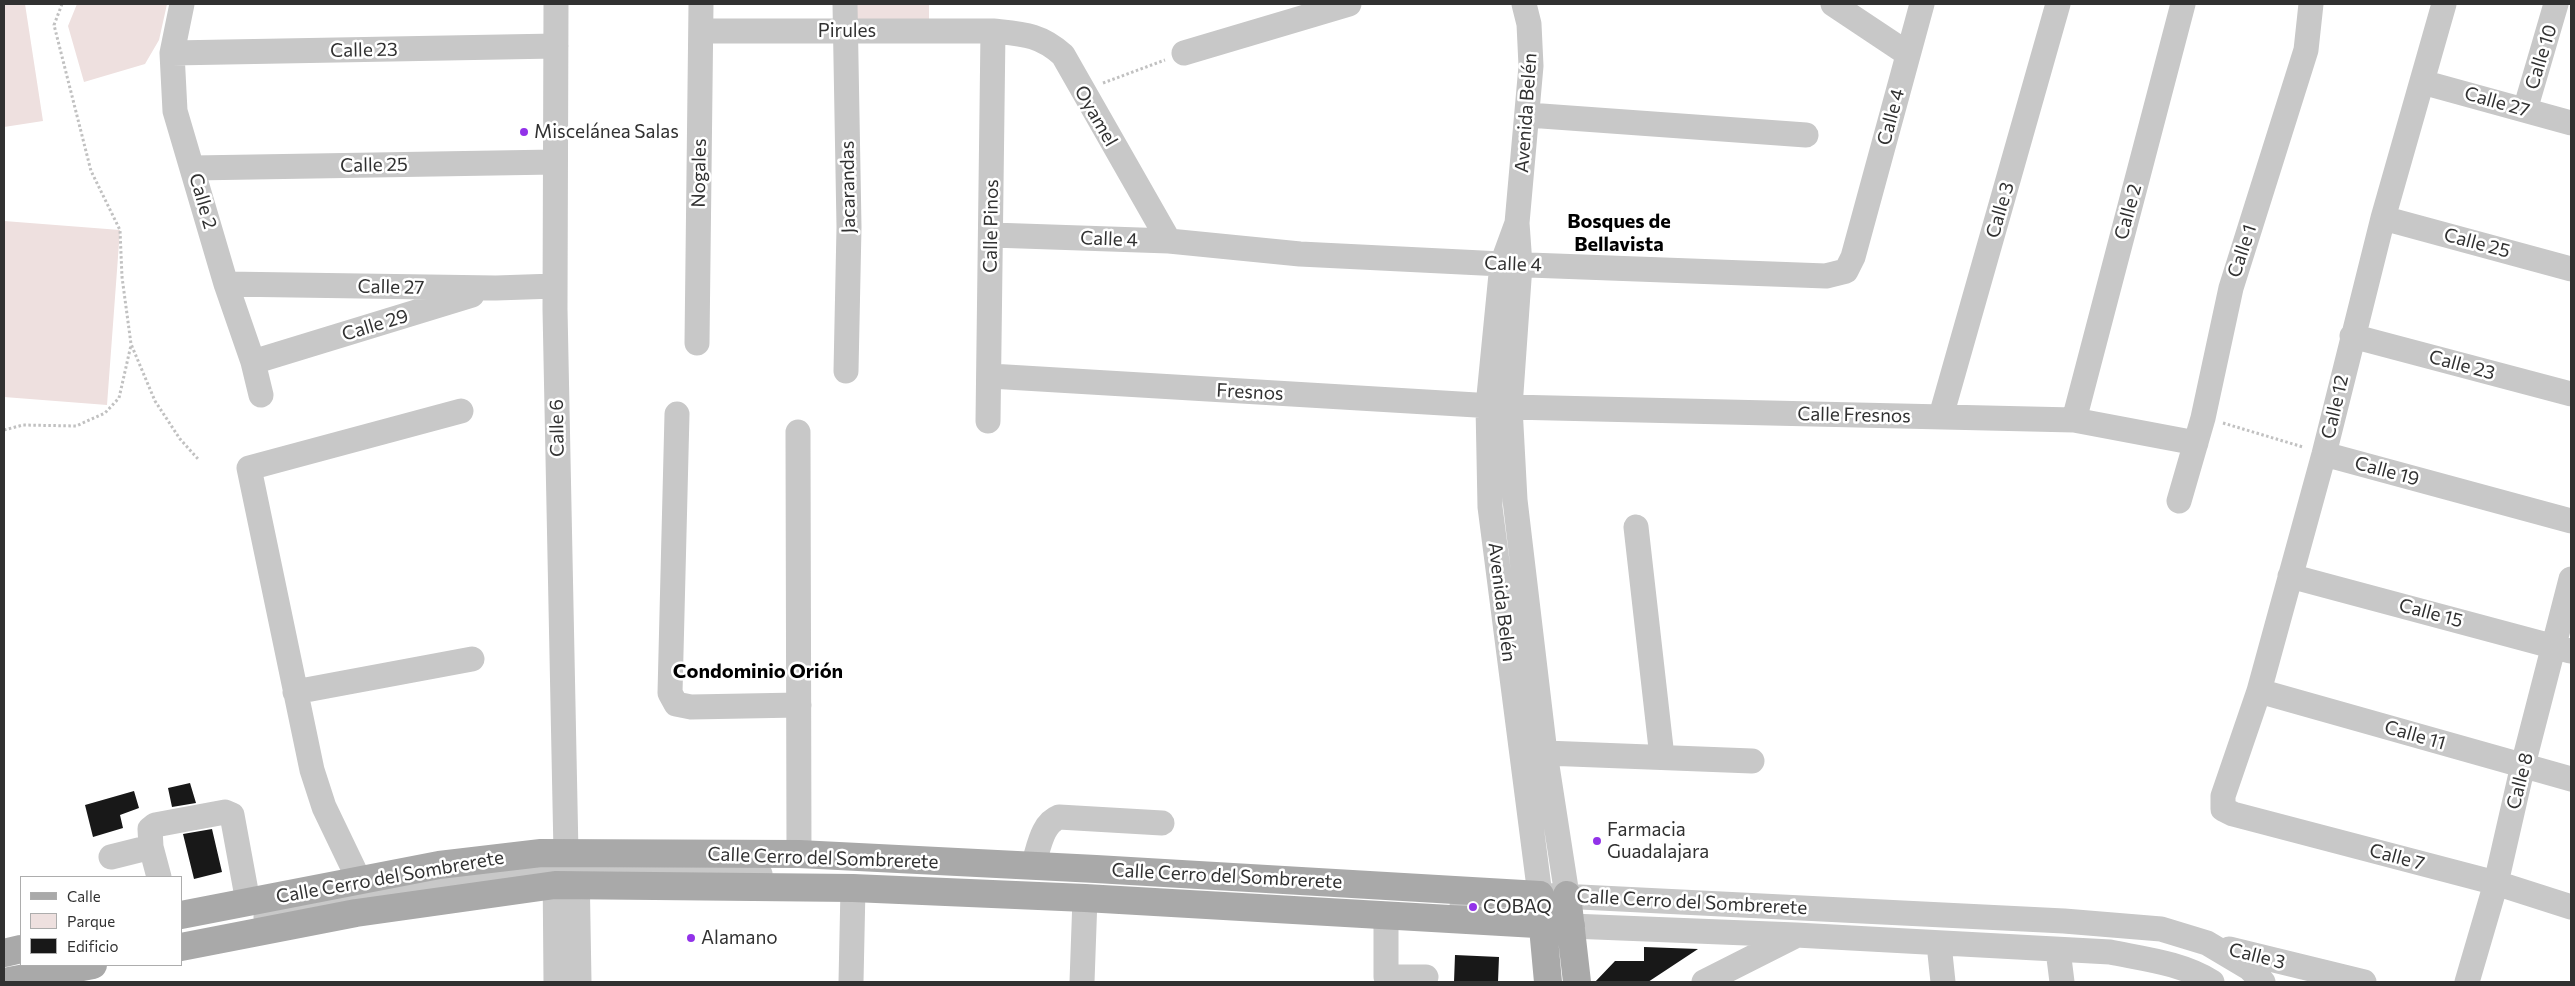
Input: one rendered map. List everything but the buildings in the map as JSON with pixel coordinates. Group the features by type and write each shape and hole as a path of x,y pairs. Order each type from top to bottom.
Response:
{"main road":[{"name":"Calle Cerro del Sombrerete","path":"182,947 566,867 799,854 1034,866 1551,913"},
{"name":"Calle Cerro del Sombrerete","path":"182,915 439,864 566,867 853,888 1085,898 1386,916 1551,913"},
{"name":"Avenida Belén","path":"1548,982 1551,913"},
{"name":"Avenida Belén","path":"1551,913 1577,982"},
{"path":"4,953 20,949"},
{"path":"4,982 88,966"}],"street":[{"name":"Calle 2","path":"182,4 172,53 176,111 226,284 253,362 261,395"},
{"name":"Calle 6","path":"556,4 555,286 566,867"},
{"name":"Nogales","path":"697,343 701,4"},
{"name":"Jacarandas","path":"845,4 849,227 846,370"},
{"path":"1184,53 1349,4"},
{"name":"Avenida Belén","path":"1524,4 1529,24 1531,66 1528,115 1511,264 1490,507 1551,913"},
{"path":"1833,4 1908,54"},
{"name":"Calle 4","path":"992,235 1169,241 1300,254 1826,276 1846,271 1852,257 1922,4"},
{"name":"Calle 3","path":"1942,416 2058,4"},
{"name":"Calle 2","path":"2074,420 2183,4"},
{"name":"Calle 1","path":"2179,501 2203,418 2230,288 2306,50 2311,4"},
{"name":"Calle 12","path":"2223,809 2223,796 2259,691 2324,454 2383,218 2444,4"},
{"name":"Calle 10","path":"2525,110 2556,4"},
{"name":"Pirules","path":"701,31 993,31"},
{"name":"Oyamel","path":"993,31 1035,36 1051,45 1062,55 1169,241"},
{"name":"Calle Pinos","path":"988,421 992,235 993,31"},
{"name":"Calle 23","path":"172,53 556,46"},
{"name":"Calle 27","path":"2422,82 2571,123"},
{"path":"1528,115 1806,135"},
{"name":"Calle 25","path":"193,168 555,162"},
{"name":"Calle 25","path":"2383,218 2571,268"},
{"name":"Calle 27","path":"226,284 496,288 555,286"},
{"name":"Calle 29","path":"253,362 496,288"},
{"name":"Calle 23","path":"2352,336 2571,394"},
{"name":"Fresnos","path":"990,376 1499,407"},
{"name":"Avenida Belén","path":"1499,407 1515,500 1546,753 1551,913"},
{"name":"Calle Fresnos","path":"1499,407 2074,420 2196,443"},
{"path":"358,880 324,807 312,770 249,468 461,411"},
{"path":"677,414 670,693 676,704 691,707 799,705"},
{"path":"798,432 799,854"},
{"name":"Calle 19","path":"2324,454 2571,521"},
{"path":"1636,527 1662,757"},
{"name":"Calle 15","path":"2290,576 2563,649"},
{"name":"Calle 8","path":"2467,982 2496,883 2523,765 2563,649 2571,579"},
{"path":"296,692 472,659"},
{"name":"Calle 11","path":"2259,691 2571,779"},
{"path":"1546,753 1752,761"},
{"name":"Calle 7","path":"2223,809 2234,814 2496,883 2571,907"},
{"path":"159,876 151,847 150,829 155,825 225,812 232,815 248,902"},
{"path":"1034,866 1045,829 1051,820 1059,816 1162,823"},
{"path":"111,858 151,847"},
{"path":"182,926 452,874 516,865 622,868 657,867 670,862 798,863 1551,913"},
{"path":"182,934 454,882 566,867"},
{"path":"556,982 566,867"},
{"path":"566,867 579,982"},
{"path":"851,982 853,888"},
{"path":"1082,982 1085,898"},
{"path":"1551,913 1559,982"},
{"path":"1551,913 1564,982"},
{"name":"Calle Cerro del Sombrerete","path":"1551,913 1796,935 2110,952 2160,962 2201,976 2212,982"},
{"name":"Calle Cerro del Sombrerete","path":"1551,913 2064,921 2160,930 2207,943 2249,968 2263,982"},
{"path":"1386,916 1386,977 1426,977"},
{"path":"1704,982 1796,935"},
{"name":"Calle 3","path":"2207,943 2364,982"},
{"path":"1938,944 1943,982"},
{"path":"2058,950 2062,982"},
{"path":"4,962 20,958"},
{"path":"4,970 25,966"}],"path":[{"path":"62,4 54,25 91,171 120,230 131,344 156,401 180,439 198,460"},
{"path":"1082,91 1184,53"},
{"path":"4,430 23,425 76,426 105,413 118,398 131,344"},
{"path":"2203,418 2324,454"}],"green space":[{"path":"4,4 25,4 43,121 4,127"},
{"path":"77,4 167,4 159,40 145,64 84,82 68,26"},
{"path":"846,4 929,4 929,32 846,33"},
{"path":"4,221 120,230 107,405 4,397"}],"place":[{"name":"Miscelánea Salas","path":"524,132"},
{"name":"Farmacia Guadalajara","path":"1597,841"},
{"name":"COBAQ","path":"1473,907"},
{"name":"Alamano","path":"691,938"}],"district":[{"name":"Bosques de Bellavista","path":"1619,232"},
{"name":"Condominio Orión","path":"758,671"}]}
